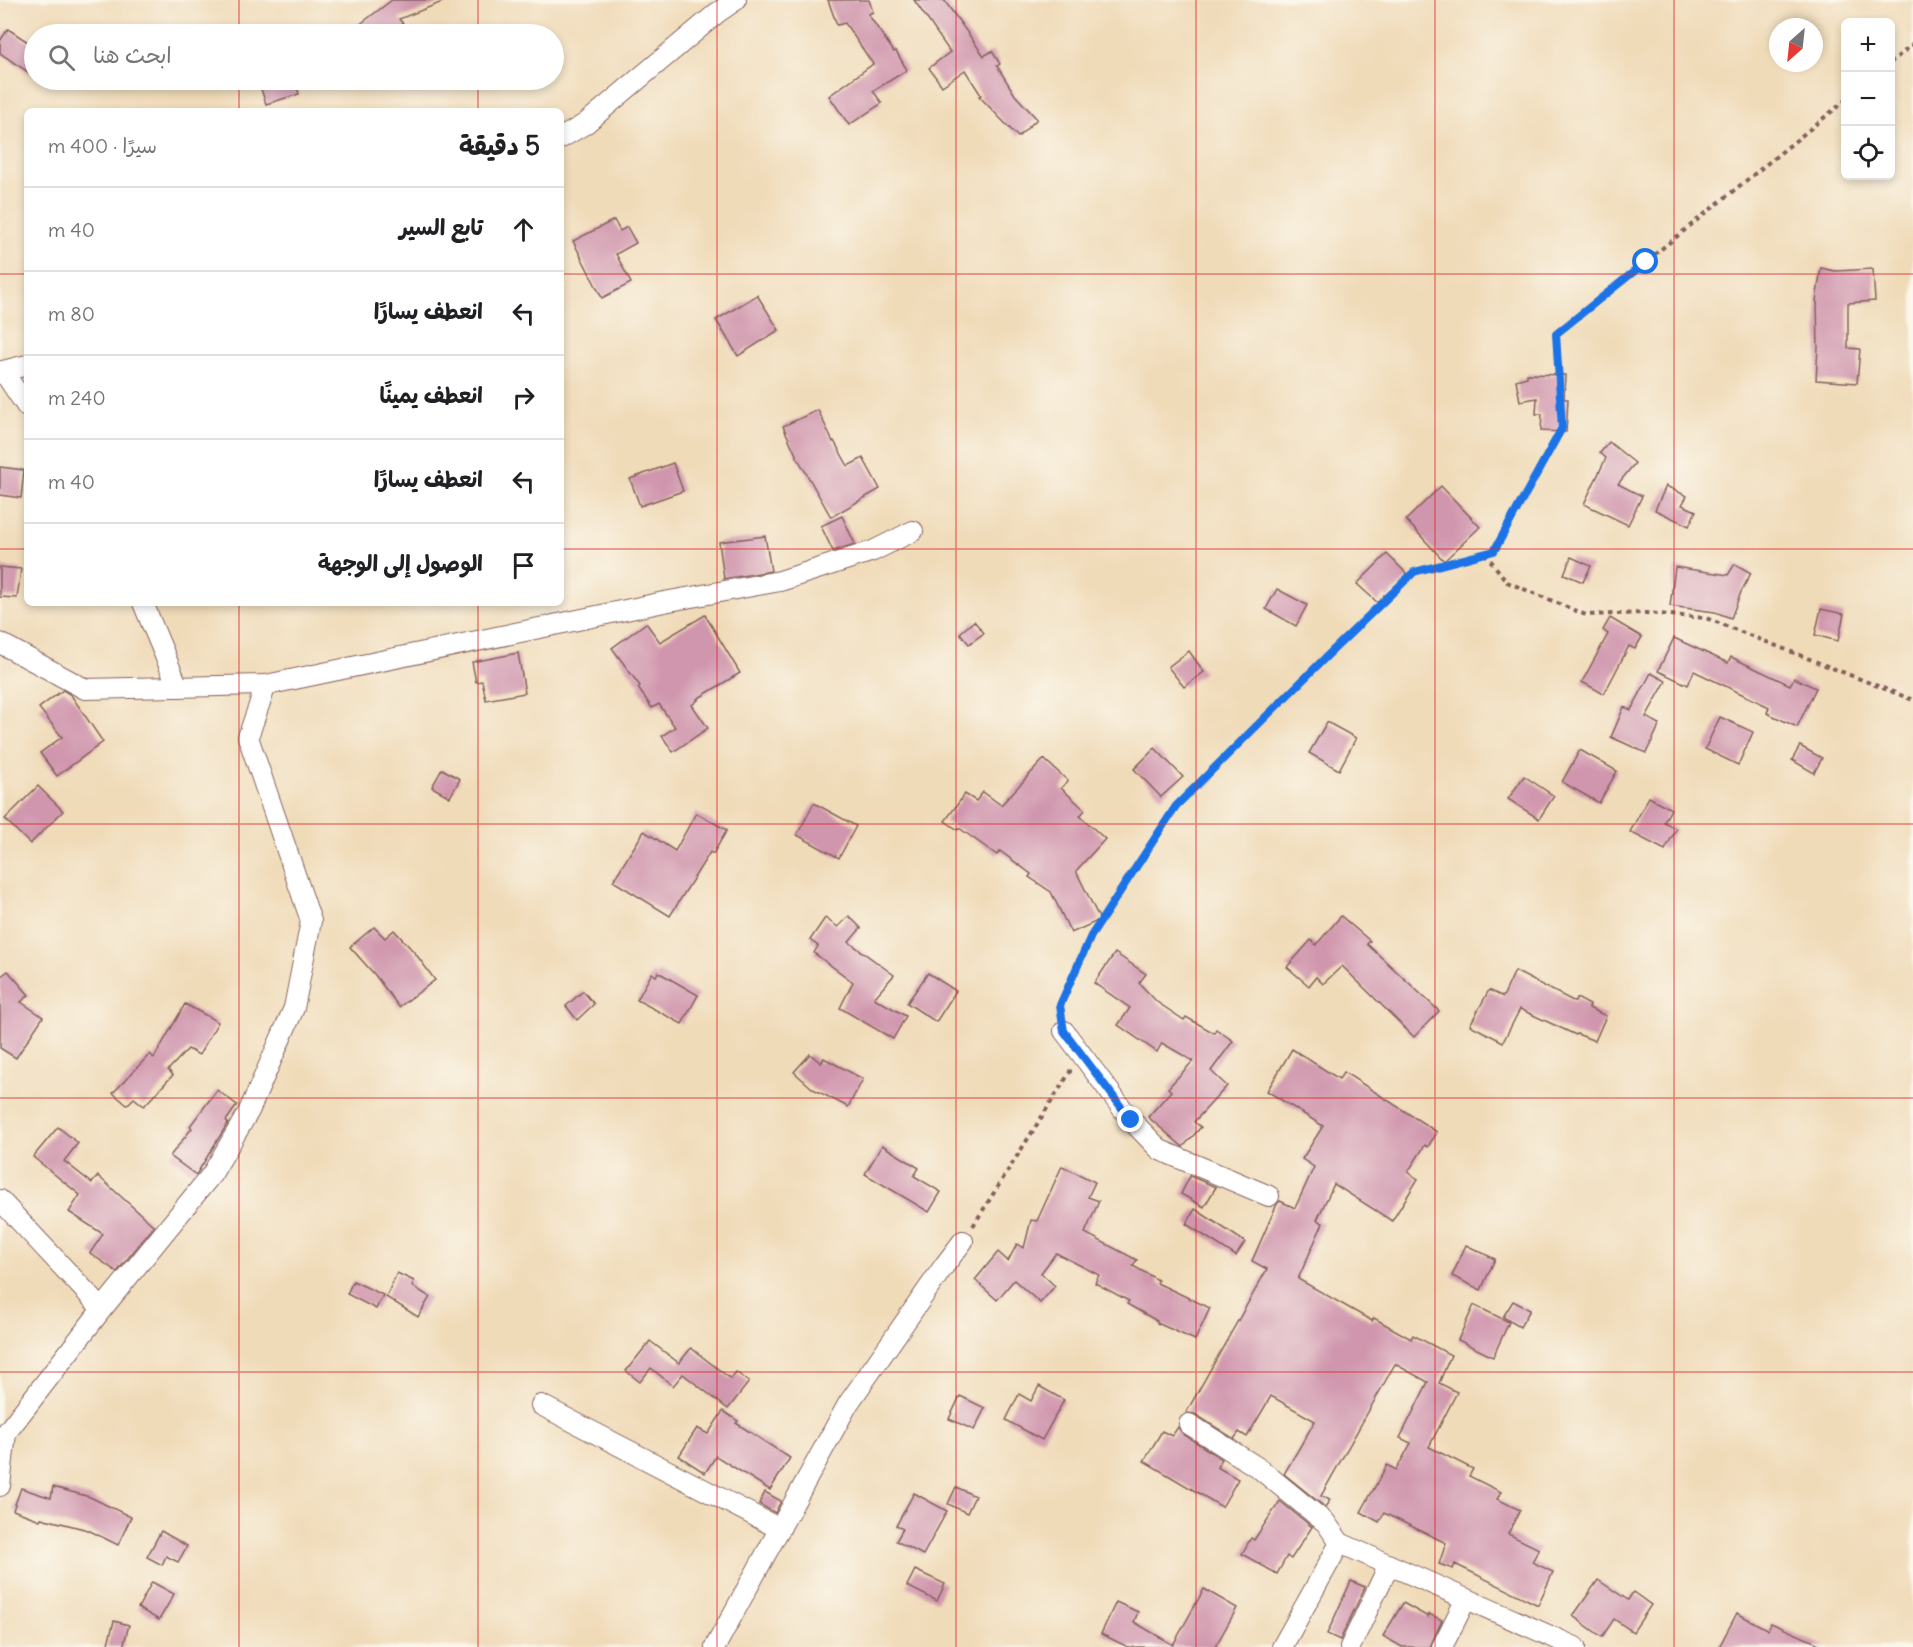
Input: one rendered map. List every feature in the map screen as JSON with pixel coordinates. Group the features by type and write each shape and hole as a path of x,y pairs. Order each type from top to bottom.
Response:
{"street":[{"path":"564,136 585,124 717,13 736,0"},
{"path":"24,366 2,372 24,403"},
{"path":"0,643 85,688 266,685 664,602 780,581 873,551 913,531"},
{"path":"144,606 178,687"},
{"path":"0,1486 6,1433 102,1309 212,1174 249,1111 294,1008 311,921 248,737 266,685"},
{"path":"1064,1031 1131,1120 1160,1150 1269,1196"},
{"path":"0,1200 102,1309"},
{"path":"715,1647 848,1404 963,1241"},
{"path":"541,1405 780,1529"},
{"path":"1189,1424 1260,1469 1326,1523 1340,1543 1466,1599 1535,1639 1575,1647"},
{"path":"1282,1647 1340,1543"},
{"path":"1350,1647 1389,1565"},
{"path":"1442,1647 1466,1599"}],"path":[{"path":"1895,59 1913,44"},
{"path":"1064,1031 1060,1005 1091,936 1176,806 1414,572 1494,551 1562,428 1556,334 1841,102"},
{"path":"1485,553 1507,582 1586,615 1646,613 1706,618 1913,700"},
{"path":"963,1241 1070,1072 1069,1061"}],"building":[{"path":"392,0 445,0 399,19 403,24 360,24"},
{"path":"828,0 869,0 873,12 868,14 894,52 896,51 907,70 873,91 882,103 849,125 829,96 873,64 845,23 837,25"},
{"path":"914,0 944,0 984,56 992,51 1000,64 997,66 1015,95 1037,119 1018,137 979,96 981,95 965,70 942,86 929,68 950,52"},
{"path":"8,29 24,39 24,69 0,53 0,41"},
{"path":"261,90 298,90 299,94 266,104"},
{"path":"614,220 620,231 627,227 636,243 616,254 631,283 602,298 573,241"},
{"path":"1821,268 1835,271 1873,269 1875,301 1848,303 1848,348 1860,349 1857,383 1816,380 1818,348 1816,301"},
{"path":"757,295 779,330 738,356 716,320"},
{"path":"1527,374 1565,375 1564,399 1568,399 1566,432 1541,431 1542,414 1536,414 1537,398 1520,401 1516,380 1527,377"},
{"path":"818,410 833,442 848,466 863,458 880,489 831,517 797,457 783,426"},
{"path":"1609,442 1635,463 1618,484 1642,496 1628,525 1584,504 1606,458 1600,453"},
{"path":"673,463 683,491 640,506 630,479"},
{"path":"0,467 24,470 21,498 0,495"},
{"path":"1441,486 1480,527 1444,561 1406,520"},
{"path":"1666,486 1687,496 1682,505 1696,511 1689,526 1655,510"},
{"path":"842,516 855,544 833,551 821,526"},
{"path":"765,536 771,571 724,579 719,542"},
{"path":"1387,554 1409,576 1388,598 1384,595 1378,603 1357,584"},
{"path":"1571,557 1591,566 1583,582 1564,574"},
{"path":"1735,564 1751,573 1731,618 1715,612 1670,606 1675,567 1728,575"},
{"path":"0,567 21,569 17,598 0,597"},
{"path":"1277,589 1307,605 1296,626 1266,609"},
{"path":"1821,609 1844,614 1838,641 1815,635"},
{"path":"705,615 740,673 697,699 692,705 708,728 673,752 662,736 675,727 659,704 652,708 638,688 640,686 612,648 646,623 660,642"},
{"path":"1610,618 1642,637 1635,649 1629,646 1604,694 1582,682 1608,634 1603,630"},
{"path":"974,621 984,633 969,644 960,633"},
{"path":"1674,638 1728,663 1731,657 1790,685 1794,678 1816,688 1797,727 1767,713 1769,707 1694,671 1688,685 1658,671"},
{"path":"1189,651 1204,672 1184,687 1168,667"},
{"path":"518,653 525,693 486,700 482,681 476,682 472,662"},
{"path":"1651,673 1666,681 1646,717 1660,724 1646,753 1611,737 1624,707 1631,710"},
{"path":"63,690 71,695 103,742 57,776 40,753 62,737 39,708"},
{"path":"1720,717 1753,732 1738,765 1705,749"},
{"path":"1327,722 1356,738 1339,770 1309,753"},
{"path":"1800,746 1822,758 1814,773 1792,760"},
{"path":"1155,748 1183,777 1161,797 1134,769"},
{"path":"1580,750 1617,771 1599,803 1562,782"},
{"path":"1044,759 1068,781 1061,788 1085,810 1080,816 1105,839 1076,871 1100,920 1071,933 1051,892 1029,877 1031,874 1000,851 997,855 959,828 958,830 945,821 965,794 976,801 983,792 1001,805"},
{"path":"442,769 460,779 450,797 432,787"},
{"path":"1524,776 1554,796 1539,819 1508,799"},
{"path":"38,786 63,811 30,844 5,819"},
{"path":"1649,797 1671,809 1664,822 1676,829 1665,850 1630,832"},
{"path":"814,803 856,826 839,858 797,835"},
{"path":"696,813 727,830 713,854 710,852 670,916 613,881 644,831 675,851"},
{"path":"849,916 861,928 849,942 894,975 874,998 906,1016 893,1039 840,1008 853,982 814,953 818,946 810,940 825,918 838,927"},
{"path":"1341,916 1370,941 1367,944 1439,1011 1414,1037 1342,966 1323,984 1316,977 1309,986 1287,967 1311,940 1316,945"},
{"path":"374,927 385,938 394,930 435,980 399,1007 350,947"},
{"path":"1115,953 1146,974 1139,983 1157,1002 1184,1020 1186,1017 1214,1033 1216,1029 1233,1041 1211,1071 1227,1086 1194,1122 1201,1127 1183,1147 1148,1117 1171,1091 1168,1088 1193,1061 1162,1043 1157,1052 1118,1025 1130,1008 1094,983"},
{"path":"8,971 29,995 21,1002 43,1017 16,1058 0,1048 0,977"},
{"path":"1515,971 1575,1002 1577,998 1590,1005 1589,1008 1606,1016 1595,1041 1576,1035 1520,1009 1503,1042 1470,1025 1489,990 1503,997"},
{"path":"658,972 698,995 682,1024 637,1000 652,973 656,976"},
{"path":"928,973 956,991 936,1022 907,1003"},
{"path":"583,991 594,1004 577,1020 566,1006"},
{"path":"185,1004 218,1022 199,1055 188,1049 168,1070 173,1075 144,1106 134,1098 127,1105 113,1093 150,1054 154,1058"},
{"path":"1292,1049 1339,1079 1344,1072 1437,1132 1428,1147 1425,1145 1408,1172 1418,1179 1392,1221 1334,1184 1317,1220 1323,1223 1298,1279 1372,1321 1374,1318 1411,1339 1413,1335 1451,1355 1439,1383 1457,1392 1429,1447 1473,1469 1469,1476 1501,1492 1497,1499 1520,1510 1508,1534 1539,1549 1532,1562 1553,1572 1538,1605 1455,1564 1453,1569 1439,1564 1446,1543 1384,1513 1379,1522 1361,1512 1387,1465 1396,1470 1411,1443 1400,1438 1428,1382 1395,1364 1321,1496 1330,1500 1325,1507 1284,1474 1315,1421 1271,1396 1247,1437 1239,1432 1234,1439 1195,1414 1186,1413 1267,1269 1252,1261 1277,1204 1280,1201 1295,1208 1314,1167 1302,1159 1323,1126 1267,1091"},
{"path":"810,1054 821,1063 824,1058 863,1079 848,1107 813,1089 794,1072"},
{"path":"217,1090 237,1105 196,1175 170,1156"},
{"path":"58,1127 78,1143 64,1161 92,1183 98,1176 154,1226 117,1272 90,1253 103,1234 69,1212 80,1195 33,1157"},
{"path":"882,1145 919,1168 914,1176 941,1192 929,1212 865,1174"},
{"path":"1062,1166 1095,1182 1088,1197 1099,1201 1085,1233 1137,1260 1133,1266 1158,1280 1157,1283 1210,1308 1195,1340 1157,1323 1127,1304 1129,1301 1095,1283 1099,1275 1056,1253 1041,1273 1055,1286 1040,1303 1014,1280 997,1300 975,1280 998,1252 1008,1261 1017,1244 1024,1248 1031,1220 1037,1221"},
{"path":"1190,1176 1216,1187 1204,1207 1181,1194"},
{"path":"1195,1209 1245,1242 1236,1256 1186,1224"},
{"path":"1466,1245 1495,1259 1481,1290 1452,1276"},
{"path":"397,1273 414,1281 412,1286 430,1297 418,1317 386,1297"},
{"path":"353,1281 383,1295 376,1309 347,1294"},
{"path":"1513,1301 1530,1310 1520,1327 1503,1317"},
{"path":"1474,1305 1509,1322 1493,1357 1458,1340"},
{"path":"650,1341 679,1363 691,1348 731,1379 736,1372 749,1382 728,1409 683,1374 673,1386 651,1368 640,1382 626,1371"},
{"path":"1039,1386 1064,1400 1042,1440 1006,1420 1019,1394 1031,1401"},
{"path":"960,1396 985,1408 974,1430 949,1419"},
{"path":"723,1411 738,1421 736,1423 790,1458 770,1490 716,1456 705,1473 679,1456 697,1428 708,1434"},
{"path":"1178,1427 1183,1434 1222,1459 1217,1467 1238,1479 1222,1507 1144,1461 1162,1431 1172,1436"},
{"path":"53,1487 90,1497 131,1517 118,1545 88,1530 41,1518 40,1520 13,1510 21,1488 51,1498"},
{"path":"956,1487 975,1496 967,1513 948,1504"},
{"path":"765,1492 781,1501 775,1513 759,1504"},
{"path":"914,1493 947,1511 923,1555 896,1541 903,1529 896,1526"},
{"path":"1280,1501 1312,1527 1291,1559 1287,1556 1277,1574 1242,1554 1251,1538 1254,1540"},
{"path":"161,1531 187,1546 178,1562 166,1556 162,1565 147,1557"},
{"path":"915,1570 945,1584 937,1601 907,1586"},
{"path":"1598,1580 1628,1600 1633,1592 1651,1605 1633,1632 1614,1619 1602,1637 1573,1616"},
{"path":"1351,1581 1365,1587 1340,1640 1327,1634"},
{"path":"152,1582 174,1594 159,1620 138,1608"},
{"path":"1204,1589 1237,1608 1215,1647 1128,1647 1101,1634 1116,1602 1138,1612 1134,1622 1173,1645"},
{"path":"1403,1603 1428,1617 1429,1614 1442,1620 1430,1647 1402,1647 1383,1636"},
{"path":"1737,1613 1768,1630 1771,1623 1826,1647 1719,1647"},
{"path":"114,1621 129,1625 123,1647 107,1647"}],"route":[{"path":"1131,1120 1064,1031 1060,1005 1091,936 1176,806 1414,572 1494,551 1562,428 1556,334 1646,262"}]}
